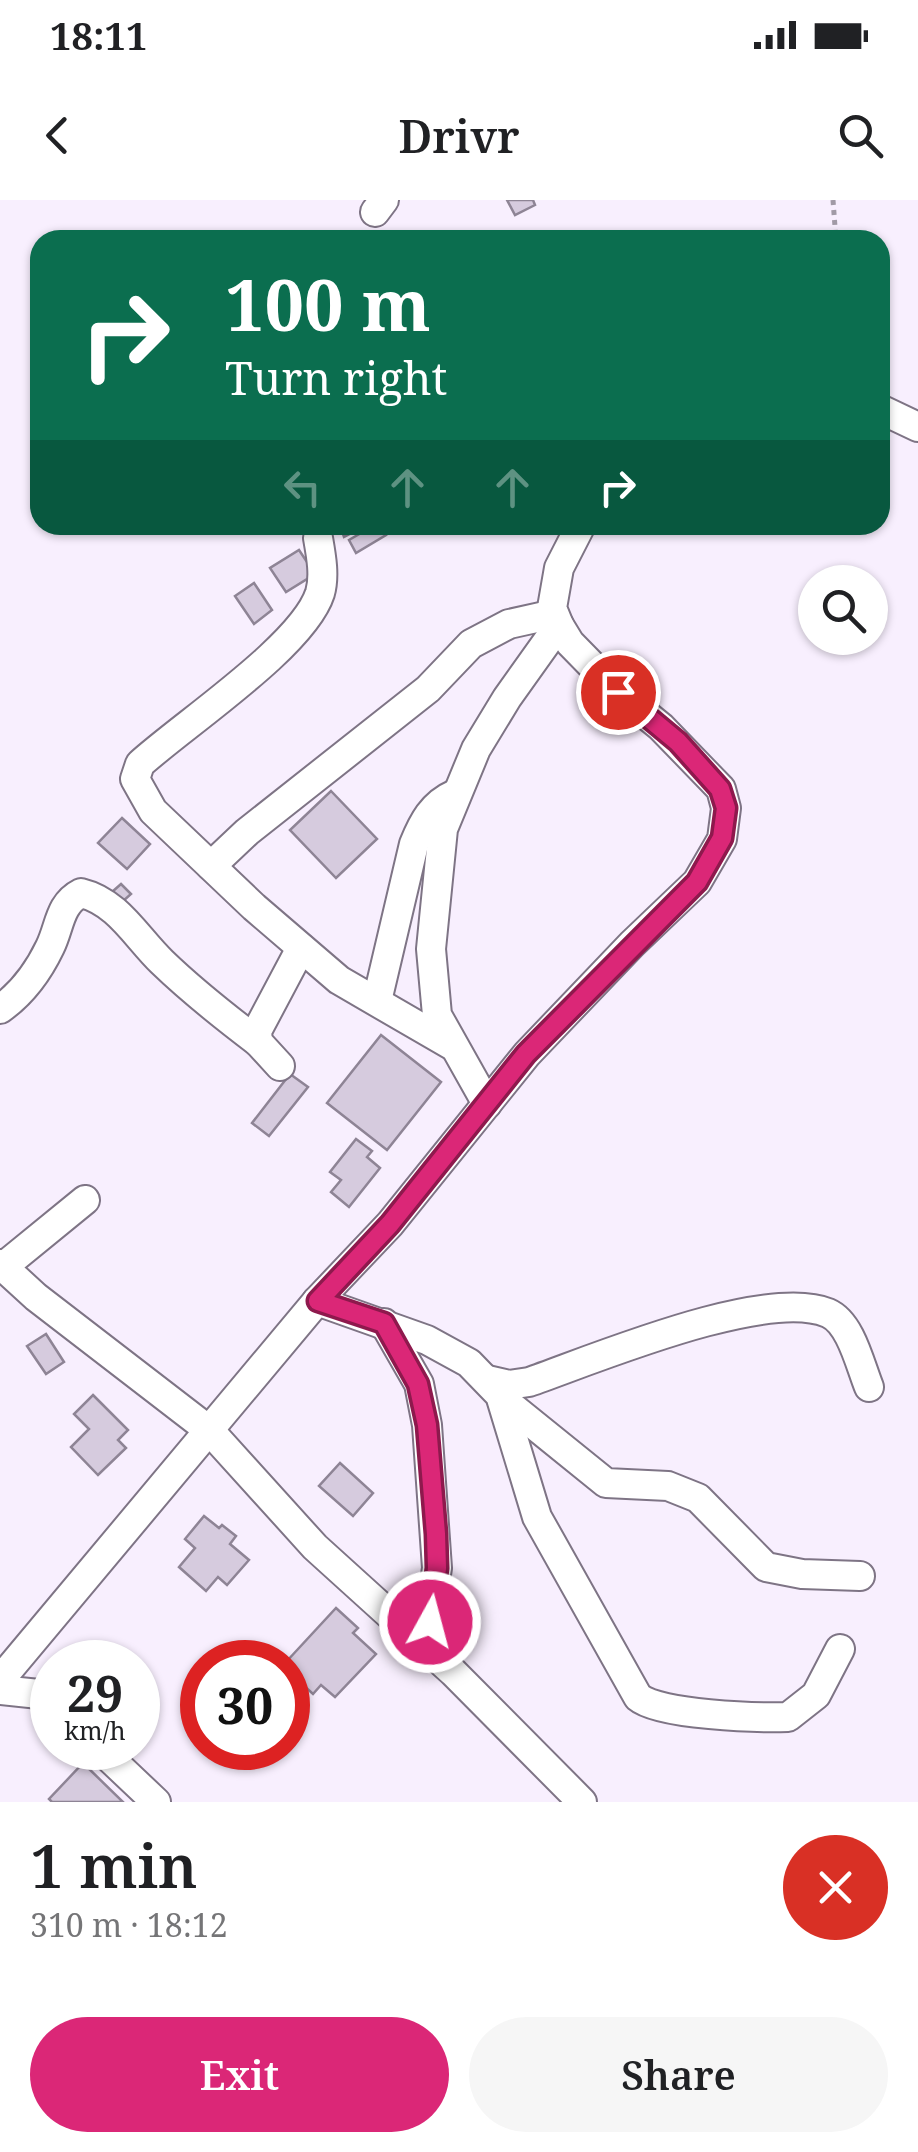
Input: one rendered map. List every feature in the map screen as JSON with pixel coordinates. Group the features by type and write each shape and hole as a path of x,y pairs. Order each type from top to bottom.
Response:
{"street":[{"path":"890,414 918,428"},
{"path":"0,1680 318,1301 390,1224 526,1054 697,882 722,838 726,808 720,789 683,748 618,692 570,642 557,620 552,608 559,568 577,535"},
{"path":"318,538 322,564 320,593 302,622 267,659 140,764 135,779 153,811 339,980 451,1045"},
{"path":"488,1104 437,1015 431,949 443,829 476,749 557,620"},
{"path":"211,866 247,832 428,689 471,644 509,624 557,620"},
{"path":"377,1002 414,844 435,806 456,793"},
{"path":"0,1009 33,978 52,944 64,909 71,898 81,893 95,896 115,911 160,960 258,1042 280,1066"},
{"path":"258,1042 258,1025 301,948"},
{"path":"86,1200 2,1265 36,1297 210,1431 314,1547 425,1648 582,1802"},
{"path":"318,1301 384,1323 469,1362 606,1484 668,1486 698,1498 766,1567 802,1574 860,1576"},
{"path":"495,1389 529,1382 701,1323 775,1308 829,1314 840,1323 868,1386"},
{"path":"384,1323 418,1384 427,1425 437,1568 425,1648"},
{"path":"495,1389 537,1517 638,1698 646,1704 700,1712 788,1717 816,1695 840,1650"},
{"path":"0,1690 30,1693"},
{"path":"122,1770 156,1802"}],"path":[{"path":"832,200 835,230"}],"building":[{"path":"507,200 533,200 535,205 515,215"},
{"path":"358,535 386,535 356,553 349,540"},
{"path":"299,550 315,574 286,592 270,568"},
{"path":"254,583 272,610 254,624 235,596"},
{"path":"331,791 377,839 336,878 290,830"},
{"path":"122,818 150,844 127,869 98,843"},
{"path":"121,884 131,894 121,903 112,892"},
{"path":"381,1035 441,1082 387,1150 327,1103"},
{"path":"290,1074 308,1087 269,1136 252,1123"},
{"path":"356,1139 372,1151 367,1157 380,1168 349,1207 331,1192 341,1180 330,1172"},
{"path":"46,1334 64,1362 46,1374 27,1346"},
{"path":"93,1395 128,1430 118,1440 126,1448 98,1475 71,1447 89,1429 74,1414"},
{"path":"340,1463 373,1493 353,1516 319,1486"},
{"path":"204,1516 236,1536 230,1544 249,1560 227,1585 218,1577 206,1591 179,1567 195,1548 185,1539"},
{"path":"336,1608 358,1628 353,1633 376,1654 335,1697 321,1685 313,1694 310,1640 306,1640"},
{"path":"76,1770 90,1770 123,1802 52,1802 49,1799"}],"route":[{"path":"430,1622 437,1568 436,1534 427,1425 418,1384 384,1323 318,1301 390,1224 526,1054 697,882 722,838 726,808 720,789 678,742 618,692"}]}
